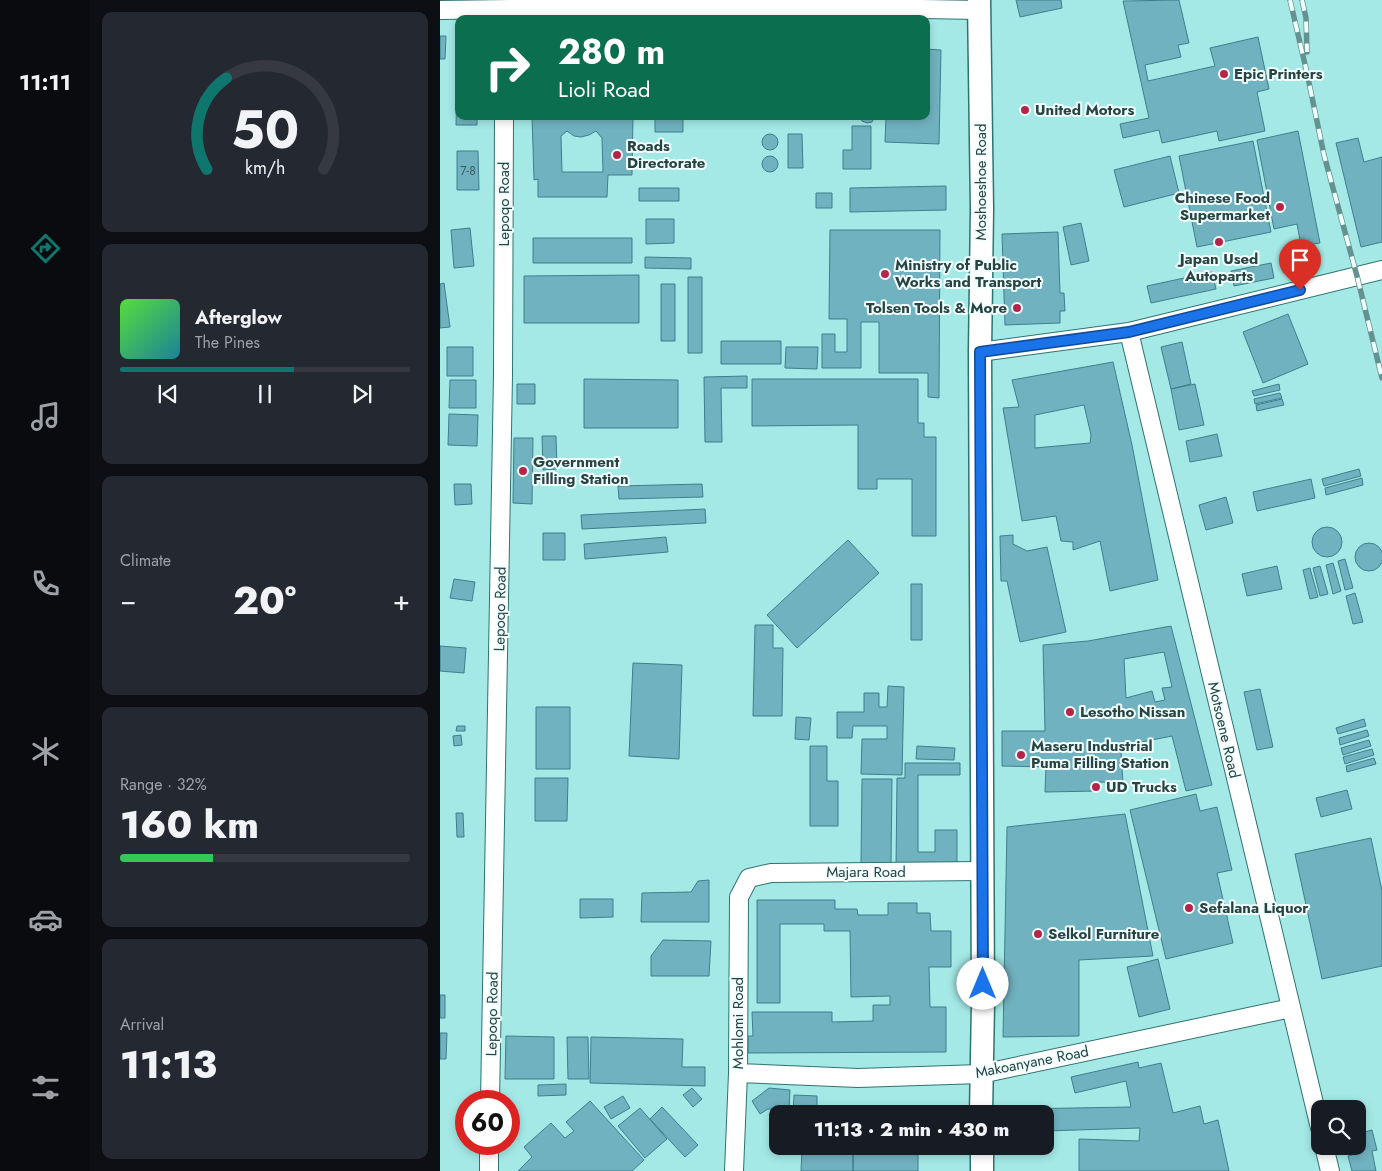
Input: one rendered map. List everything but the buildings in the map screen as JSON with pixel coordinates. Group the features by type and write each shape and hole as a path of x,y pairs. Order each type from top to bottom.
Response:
{"main road":[{"name":"Moshoeshoe Road","path":"980,5 983,1003 981,1105"},
{"path":"982,1155 982,1171"}],"street":[{"path":"440,10 748,3 980,5"},
{"name":"Lepoqo Road","path":"490,1090 504,375 504,120"},
{"path":"980,352 1129,332 1382,270"},
{"name":"Motsoene Road","path":"1129,332 1313,1100"},
{"name":"Majara Road","path":"749,878 771,873 982,872"},
{"name":"Mohlomi Road","path":"734,1171 738,1073 739,896 749,878"},
{"name":"Makoanyane Road","path":"738,1073 858,1078 981,1074 1291,1008"},
{"path":"489,1171 490,1155"},
{"path":"1326,1155 1330,1171"}],"railway":[{"path":"1290,0 1324,155 1382,378"},
{"path":"1302,0 1306,18 1307,52"}],"place":[{"name":"Epic Printers","path":"1224,74"},
{"name":"United Motors","path":"1025,110"},
{"name":"Roads Directorate","path":"617,155"},
{"name":"Chinese Food Supermarket","path":"1280,207"},
{"name":"Japan Used Autoparts","path":"1219,242"},
{"name":"Ministry of Public Works and Transport","path":"885,274"},
{"name":"Tolsen Tools & More","path":"1017,308"},
{"name":"Government Filling Station","path":"523,471"},
{"name":"Lesotho Nissan","path":"1070,712"},
{"name":"Maseru Industrial Puma Filling Station","path":"1021,755"},
{"name":"UD Trucks","path":"1096,787"},
{"name":"Sefalana Liquor","path":"1189,908"},
{"name":"Selkol Furniture","path":"1038,934"}],"route":[{"path":"983,984 980,352 1129,332 1300,290"}]}
